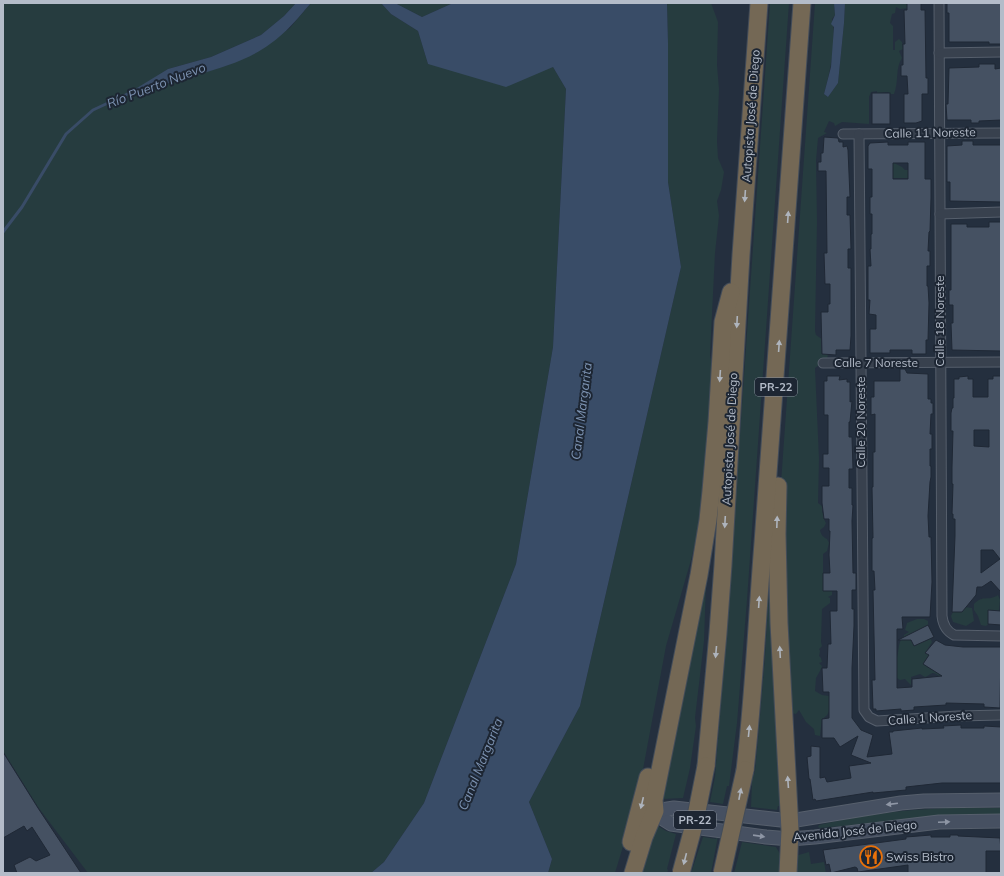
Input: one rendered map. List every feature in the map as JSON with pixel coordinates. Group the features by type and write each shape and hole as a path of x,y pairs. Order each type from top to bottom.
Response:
{"highway":[{"name":"Autopista José de Diego","path":"681,873 695,821 706,766 722,572 741,255 759,3"},
{"name":"PR-22","path":"722,873 745,770 750,727 777,370 802,3"},
{"path":"633,873 644,837 655,811 654,800 699,575 711,492 723,322 741,255"},
{"path":"777,370 784,408 779,476 777,534 779,623 790,821 788,873"},
{"path":"622,873 649,771 671,661 703,516 711,492"}],"main road":[{"name":"Avenida José de Diego","path":"655,811 674,808 790,821 873,806 924,800 1001,800"},
{"name":"Avenida José de Diego","path":"655,811 671,824 790,839 939,822 1001,821"}],"street":[{"name":"Calle 18 Noreste","path":"939,3 942,616 945,628 948,632 954,635 1001,636"},
{"path":"939,53 1001,52"},
{"name":"Calle 11 Noreste","path":"843,134 1001,133"},
{"name":"Calle 20 Noreste","path":"859,134 864,710"},
{"path":"940,214 1001,212"},
{"name":"Calle 7 Noreste","path":"823,363 1001,362"},
{"name":"Calle 1 Noreste","path":"864,710 869,717 878,721 1001,715"}],"green space":[{"path":"3,3 296,3 284,16 261,35 211,57 168,69 134,91 157,87 228,65 289,29 311,3 381,3 391,14 418,31 428,64 553,67 566,89 553,347 516,564 424,803 384,862 371,873 88,873 38,807 3,751"},
{"path":"395,3 453,3 422,17"},
{"path":"667,3 711,3 718,22 717,65 719,89 717,141 718,158 724,172 721,190 717,201 719,216 715,253 710,355 713,396 702,505 691,560 666,646 641,780 615,873 548,873 552,859 529,802 580,706 681,267 668,182"},
{"path":"770,3 789,3 737,723 729,786 727,786 723,804 710,802 715,777 724,664"},
{"path":"815,3 834,3 835,15 832,19 834,37 833,47 824,94 828,97 838,83 845,3 905,3 910,8 900,9 896,7 895,13 892,14 890,23 893,26 893,50 895,50 895,42 899,39 902,42 903,49 899,51 902,58 898,66 894,94 888,92 877,93 877,91 871,92 869,97 869,124 842,122 835,126 834,123 829,121 824,132 827,133 818,138 816,161 817,221 815,331 816,335 823,340 821,341 822,354 828,354 827,359 815,368 819,459 818,503 823,507 822,512 826,523 820,532 829,543 827,551 823,554 823,590 832,591 832,595 828,597 830,598 830,603 822,609 822,646 819,649 819,656 822,662 819,663 822,666 816,678 815,691 822,695 829,696 829,712 822,719 820,736 815,735 814,729 806,722 799,710 796,714 791,713 781,483"},
{"path":"889,145 894,154 894,163 905,170 908,170 909,178 888,178"},
{"path":"771,555 780,806 778,806 777,810 751,807 752,780 755,771 765,656"},
{"path":"706,581 704,641 695,718 696,726 690,768 683,798 663,799"},
{"path":"998,595 1000,600 998,619 998,611 989,610 988,624 986,626 981,625 974,610 974,604 980,599 991,598"},
{"path":"965,607 972,608 974,621 966,626 953,622 951,616 954,610"},
{"path":"917,619 924,619 928,621 928,625 909,635 914,646 930,638 932,642 925,653 929,655 923,664 932,670 934,668 942,675 939,676 933,673 925,677 920,674 911,677 911,685 905,679 900,680 897,678 897,661 893,657 897,657 900,642 903,640 904,635 909,632 905,630 907,623"},
{"path":"946,808 1001,808 1001,814 818,827 819,825 834,821 866,816"},
{"path":"656,825 666,831 676,834 667,873 639,873"},
{"path":"717,835 711,873 691,873 703,837 716,839"},
{"path":"742,842 776,847 780,854 782,854 782,873 734,873"},
{"path":"809,852 811,864 824,862 826,873 793,873 795,856"}],"water":[{"path":"296,3 311,3 281,35 254,54 192,77 132,91 168,69 211,57 261,35 284,16"},
{"name":"Canal Margarita","path":"381,3 395,3 422,17 453,3 667,3 668,182 681,267 580,706 529,802 552,859 548,873 371,873 384,862 424,803 516,564 553,347 566,89 553,67 506,87 428,64 418,31 391,14"},
{"path":"834,3 845,3 844,23 838,83 828,97 824,94 831,67 834,27 831,24 835,15"}],"building":[{"path":"907,3 921,3 921,10 925,10 926,78 928,78 928,94 922,94 922,121 916,123 904,123 904,94 908,94 907,76 901,76 901,65 903,65 903,44 905,44 904,10 907,10"},
{"path":"947,3 1001,3 1001,44 989,44 989,42 949,42 949,13 947,13"},
{"path":"979,64 995,64 995,69 1001,68 1001,120 971,123 971,120 947,120 946,104 948,104 949,68 979,67"},
{"path":"872,93 890,93 890,124 872,124"},
{"path":"824,137 838,138 839,142 843,142 843,147 847,146 848,150 850,197 847,197 847,215 850,215 851,249 848,249 848,268 851,268 851,336 850,350 836,350 836,355 822,354 821,312 828,312 828,304 830,304 830,284 825,284 824,253 827,253 826,171 818,171 818,162 821,162 821,153 823,153"},
{"path":"962,141 973,141 973,145 1001,145 1001,202 950,201 950,182 947,182 947,146 962,145"},
{"path":"888,142 888,145 908,145 908,142 925,142 925,179 931,179 928,251 930,251 930,266 927,266 929,303 928,340 926,340 926,354 912,354 912,350 890,350 890,353 870,353 870,329 876,329 876,315 869,314 870,300 868,300 868,266 871,266 870,249 872,234 870,197 872,197 872,169 868,169 868,146 870,143","holes":["893,163 908,163 908,179 893,179"]},
{"path":"989,222 1001,222 1001,351 952,350 951,323 953,323 953,305 949,305 949,290 951,290 951,224 967,224 967,227 989,227"},
{"path":"900,369 905,369 907,373 928,374 928,399 931,399 931,403 933,403 930,434 932,434 932,449 930,449 931,477 928,516 929,537 931,537 932,582 930,617 902,617 903,629 897,629 897,688 912,687 912,679 942,676 923,664 929,655 925,653 936,640 945,645 963,647 1001,647 1000,708 984,707 984,704 946,703 946,705 914,707 914,710 901,711 901,709 876,711 876,709 873,709 872,680 875,680 873,590 875,590 874,571 872,571 872,487 873,452 875,452 875,414 871,415 871,397 874,397 874,381 900,381"},
{"path":"827,376 840,376 839,380 847,379 847,382 850,382 850,402 852,401 849,422 849,437 852,437 853,469 849,469 849,488 852,488 853,573 856,573 856,590 852,590 854,626 852,718 861,730 873,735 867,757 892,754 889,732 893,731 922,728 944,728 943,726 961,725 961,728 984,728 984,726 1001,727 1001,783 942,783 906,787 906,790 873,792 816,801 815,799 813,800 807,757 811,756 811,746 820,747 820,778 825,777 827,782 851,778 849,766 871,763 851,755 858,736 840,747 834,738 822,738 822,719 829,718 829,692 823,692 822,668 827,668 828,644 831,644 830,611 837,611 837,591 823,591 823,573 830,573 829,519 824,519 822,503 822,486 829,486 829,468 823,468 823,454 828,454 828,415 824,415 824,381 827,381"},
{"path":"968,376 968,379 973,379 973,397 988,397 988,379 993,379 993,376 1001,376 1001,592 991,581 982,587 977,587 976,595 962,612 952,612 955,519 953,519 952,514 953,431 951,431 951,413 954,398 954,379 959,379 959,377","holes":["974,430 989,430 989,447 974,446","981,550 993,550 1000,559 981,573"]},
{"path":"988,610 1001,611 1001,625 988,624"},
{"path":"928,625 934,637 914,646 911,640 898,640"},
{"path":"3,752 81,873 17,873 14,865 30,857 36,861 50,855 32,827 27,831 24,826 3,838"},
{"path":"931,835 931,837 950,837 950,835 958,835 1000,838 1001,851 986,851 986,873 908,873 908,865 858,872 857,868 855,867 831,873 829,864 826,865 823,850 906,839 906,837"}],"waterway":[{"name":"Río Puerto Nuevo","path":"3,232 22,207 66,134 93,110 136,90"}],"place":[{"name":"Swiss Bistro","path":"871,857"}]}
